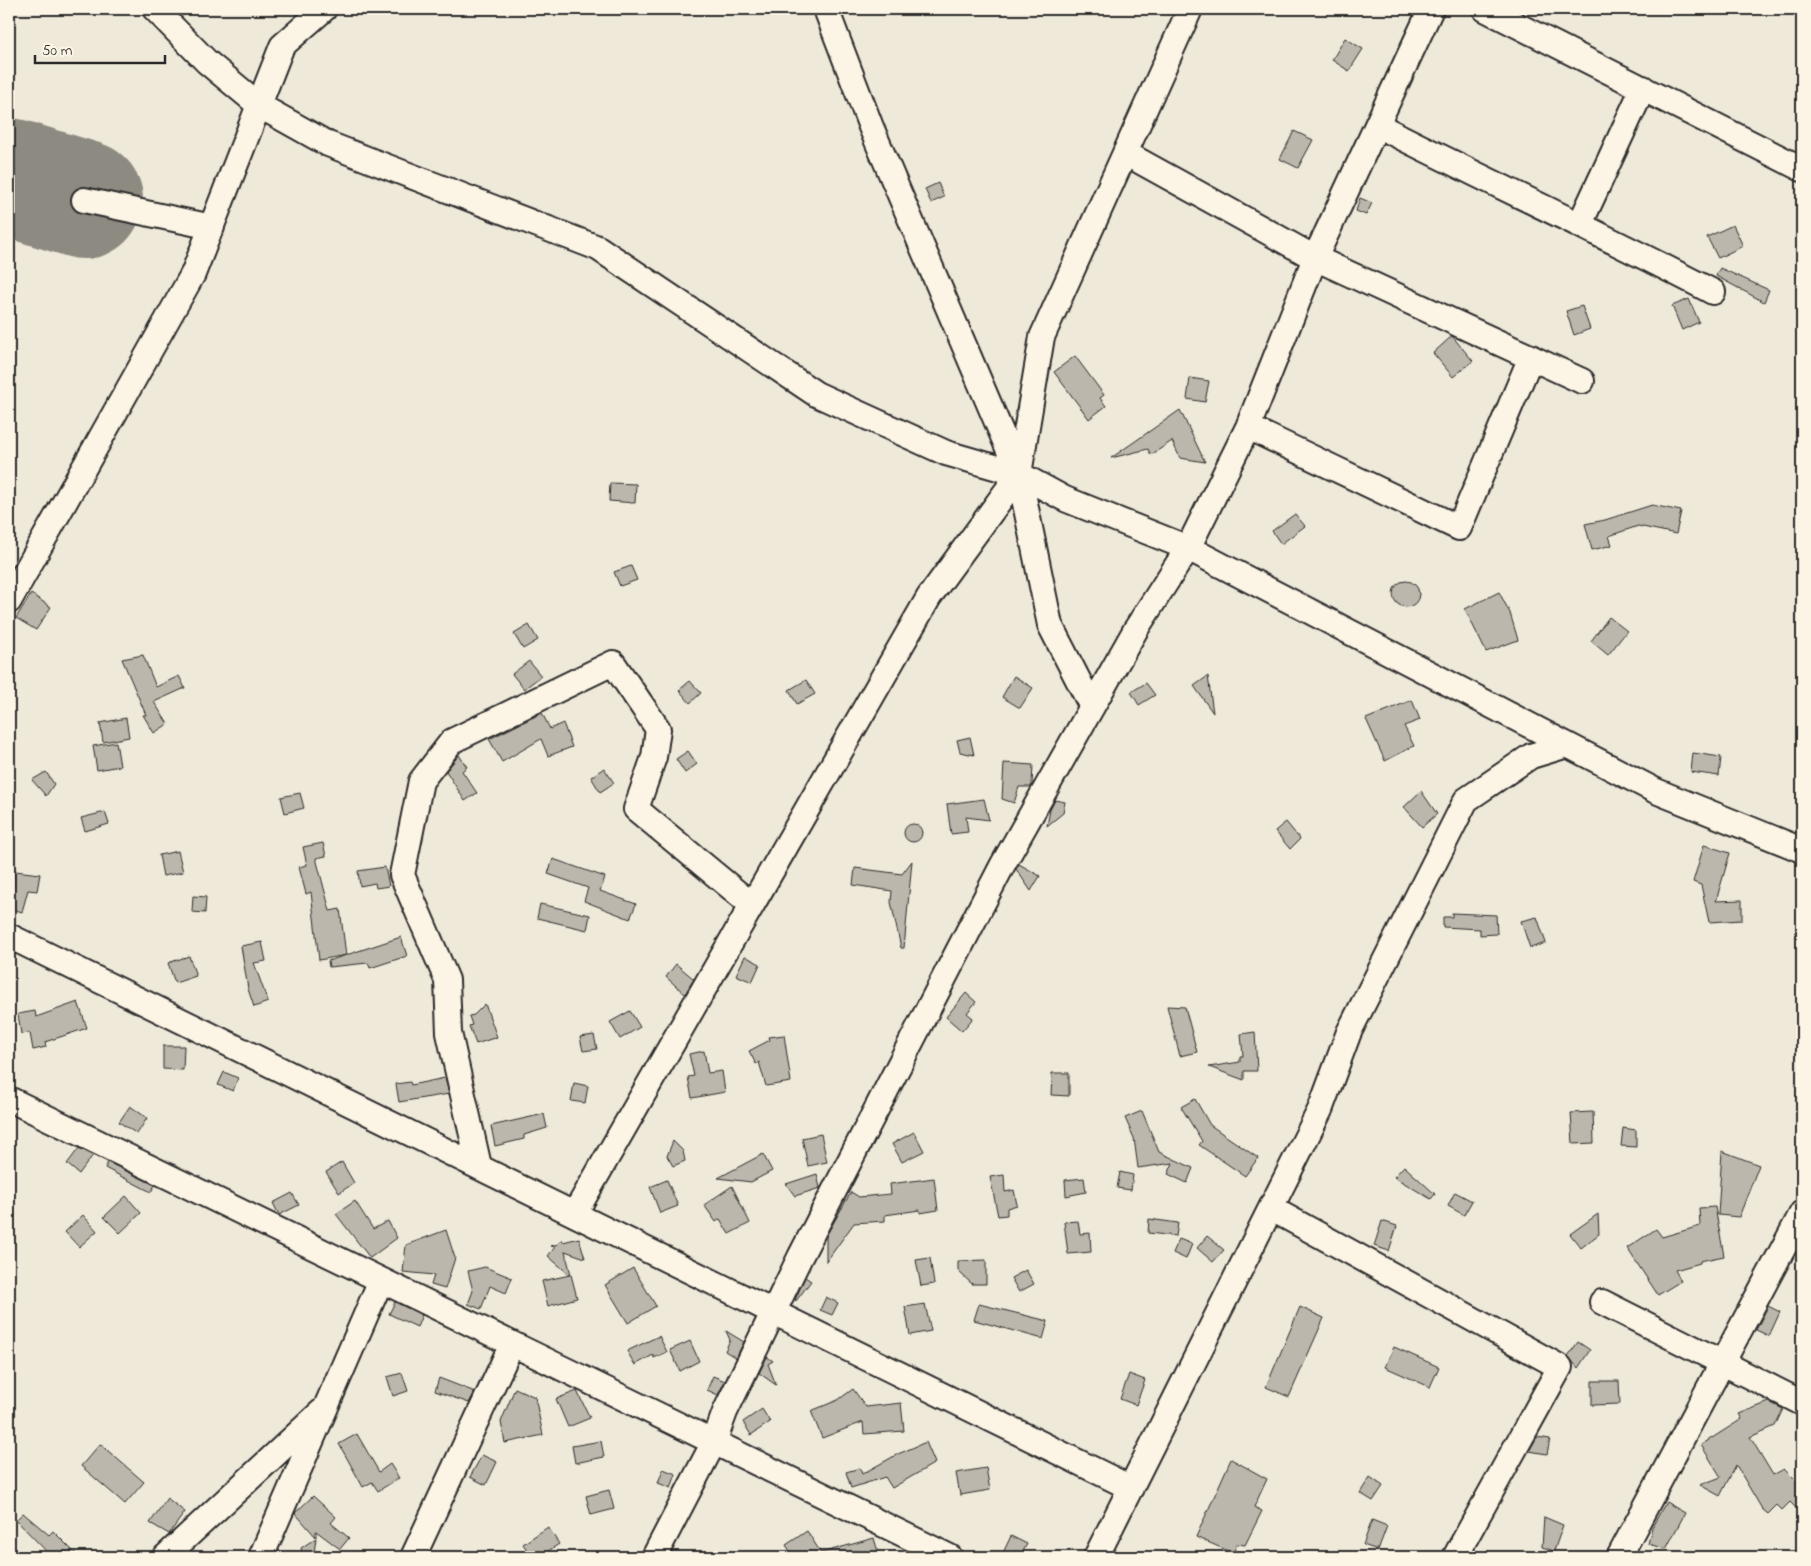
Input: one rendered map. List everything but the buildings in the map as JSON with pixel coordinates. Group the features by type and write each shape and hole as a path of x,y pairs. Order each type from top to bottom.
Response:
{"street":[{"path":"155,9 208,62 260,106 328,144 598,248 816,394 946,453 1019,474 1065,499 1188,548 1656,791 1802,850"},
{"path":"9,601 193,274 282,46 324,9"},
{"path":"826,9 871,127 1019,474 1050,625 1092,707"},
{"path":"575,1213 929,597 1019,474 1042,337 1190,9"},
{"path":"654,1557 714,1442 725,1412 774,1311 1002,866 1136,629 1188,548 1248,427 1315,258 1431,9"},
{"path":"1485,9 1802,169"},
{"path":"1580,224 1643,88"},
{"path":"1377,125 1499,188 1580,224 1713,292"},
{"path":"1125,153 1315,258 1582,381"},
{"path":"84,200 212,227"},
{"path":"1248,427 1459,528 1531,358"},
{"path":"480,1166 449,1033 447,980 402,876 422,781 452,741 614,663 658,729 654,757 636,809 752,905"},
{"path":"1096,1557 1272,1209 1320,1110 1349,1032 1466,800 1531,756 1567,745"},
{"path":"9,936 480,1166 1131,1488"},
{"path":"9,1099 950,1557"},
{"path":"1272,1209 1560,1367 1456,1557"},
{"path":"1619,1557 1802,1213"},
{"path":"261,1557 381,1280"},
{"path":"1602,1302 1724,1361 1802,1403"},
{"path":"414,1557 512,1344"},
{"path":"165,1557 327,1406"}],"runway":[{"path":"9,177 84,200"}]}
